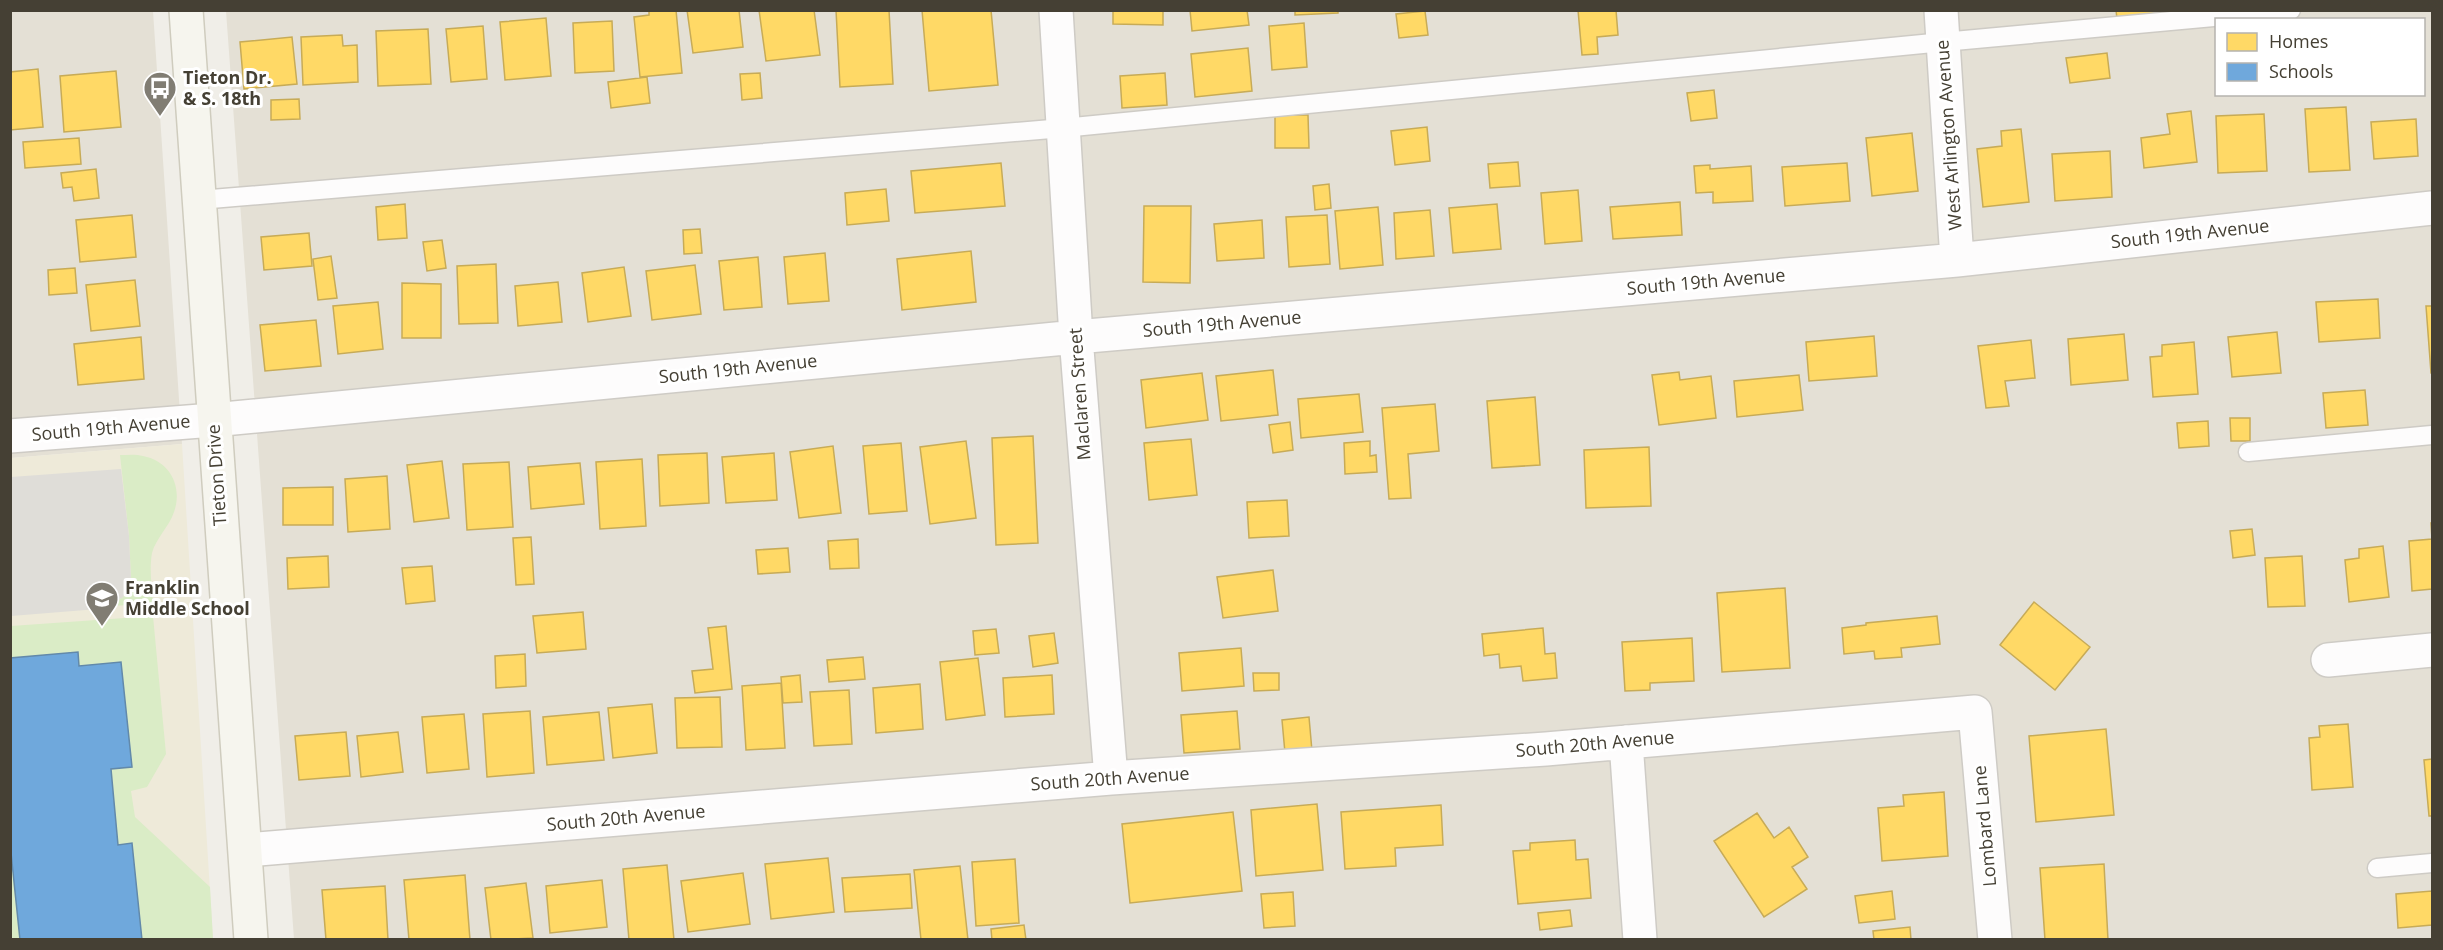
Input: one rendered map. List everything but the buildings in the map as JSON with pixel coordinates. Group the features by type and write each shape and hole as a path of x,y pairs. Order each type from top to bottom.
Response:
{"main road":[{"name":"Tieton Drive","path":"186,10 251,939"}],"street":[{"name":"Maclaren Street","path":"1056,10 1076,337 1111,778"},
{"name":"West Arlington Avenue","path":"1942,26 1957,260"},
{"name":"South 19th Avenue","path":"10,436 213,420 1076,337 1957,260 2433,208"},
{"path":"2328,660 2433,650"},
{"name":"South 20th Avenue","path":"246,850 1111,778 1626,742 1975,712"},
{"name":"Lombard Lane","path":"1975,712 1995,939"},
{"path":"1626,742 1640,939"}],"lane":[{"path":"199,200 1063,128 1942,26 2291,10"},
{"path":"2248,452 2433,435"},
{"path":"2378,868 2433,863"}],"shaded area":[{"path":"11,11 153,11 182,444 11,458"},
{"path":"226,11 2432,11 2432,939 294,939"},
{"name":"Franklin Middle School","path":"182,444 213,939 11,940 11,458"},
{"path":"121,469 129,536 131,580 123,597 109,606 98,609 11,616 11,477"}],"green space":[{"path":"120,455 137,455 160,463 172,476 177,493 174,512 152,553 153,604 109,606 123,597 131,580 129,536"},
{"path":"153,616 166,754 147,787 131,791 135,817 210,887 213,939 142,939 132,844 118,845 111,769 132,767 121,662 79,666 77,652 11,658 11,626"},
{"path":"11,843 20,939 11,939"}],"place":[{"name":"Tieton Dr. & S. 18th","path":"160,117"},
{"name":"Franklin Middle School","path":"102,627"}]}
